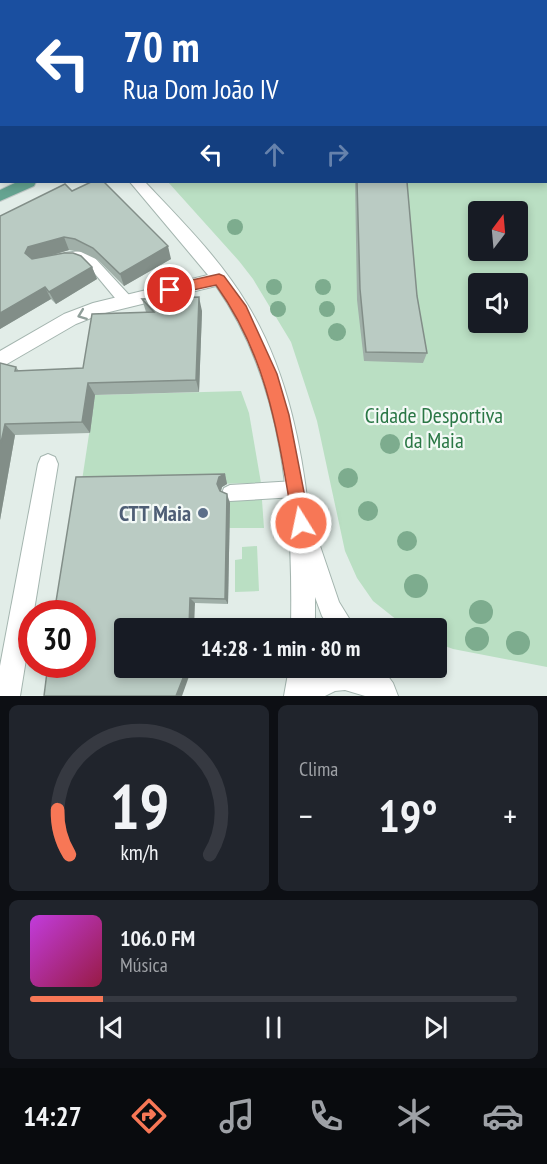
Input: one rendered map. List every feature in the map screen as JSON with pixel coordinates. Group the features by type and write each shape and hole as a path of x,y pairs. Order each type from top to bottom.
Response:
{"main road":[{"path":"0,196 27,183"}],"street":[{"path":"138,183 184,234 242,310 270,374 281,415 301,523 303,618"},
{"path":"0,360 70,319 125,300 219,279"},
{"path":"7,696 48,464"},
{"path":"301,523 330,608 336,618"},
{"path":"307,696 322,682 338,677 354,678 370,684 385,696"},
{"path":"297,696 300,678"},
{"path":"375,678 385,696"}],"lane":[{"path":"56,260 80,256 90,260 125,300"},
{"path":"230,493 295,489"}],"green space":[{"name":"Cidade Desportiva da Maia","path":"169,183 547,183 547,667 447,647 447,618 394,618 373,601 357,578 345,551 317,421 291,342 253,279"},
{"path":"241,391 249,413 261,483 81,487 95,395"},
{"path":"230,500 262,500 264,528 229,528"},
{"path":"257,546 259,591 235,592 235,560 242,559 242,547"}],"building":[{"path":"89,183 105,183 168,246 120,274 93,248 75,239 64,237 28,247 25,253 32,259 73,253 81,256 92,267 49,292 45,287 0,313 0,216 65,184 72,191"},
{"path":"357,183 407,183 417,296 427,353 366,352 360,289"},
{"path":"199,297 196,380 88,383 82,422 5,424 0,447 0,363 16,367 15,371 83,368 92,314 154,312 142,299"},
{"path":"225,474 219,477 217,484 220,491 227,494 225,599 190,598 189,618 114,618 114,678 183,678 176,696 44,696 46,678 96,678 96,600 56,600 76,477"}],"place":[{"name":"CTT Maia","path":"203,513"}],"route":[{"path":"170,290 219,279 242,310 270,374 281,415 301,523"}]}
